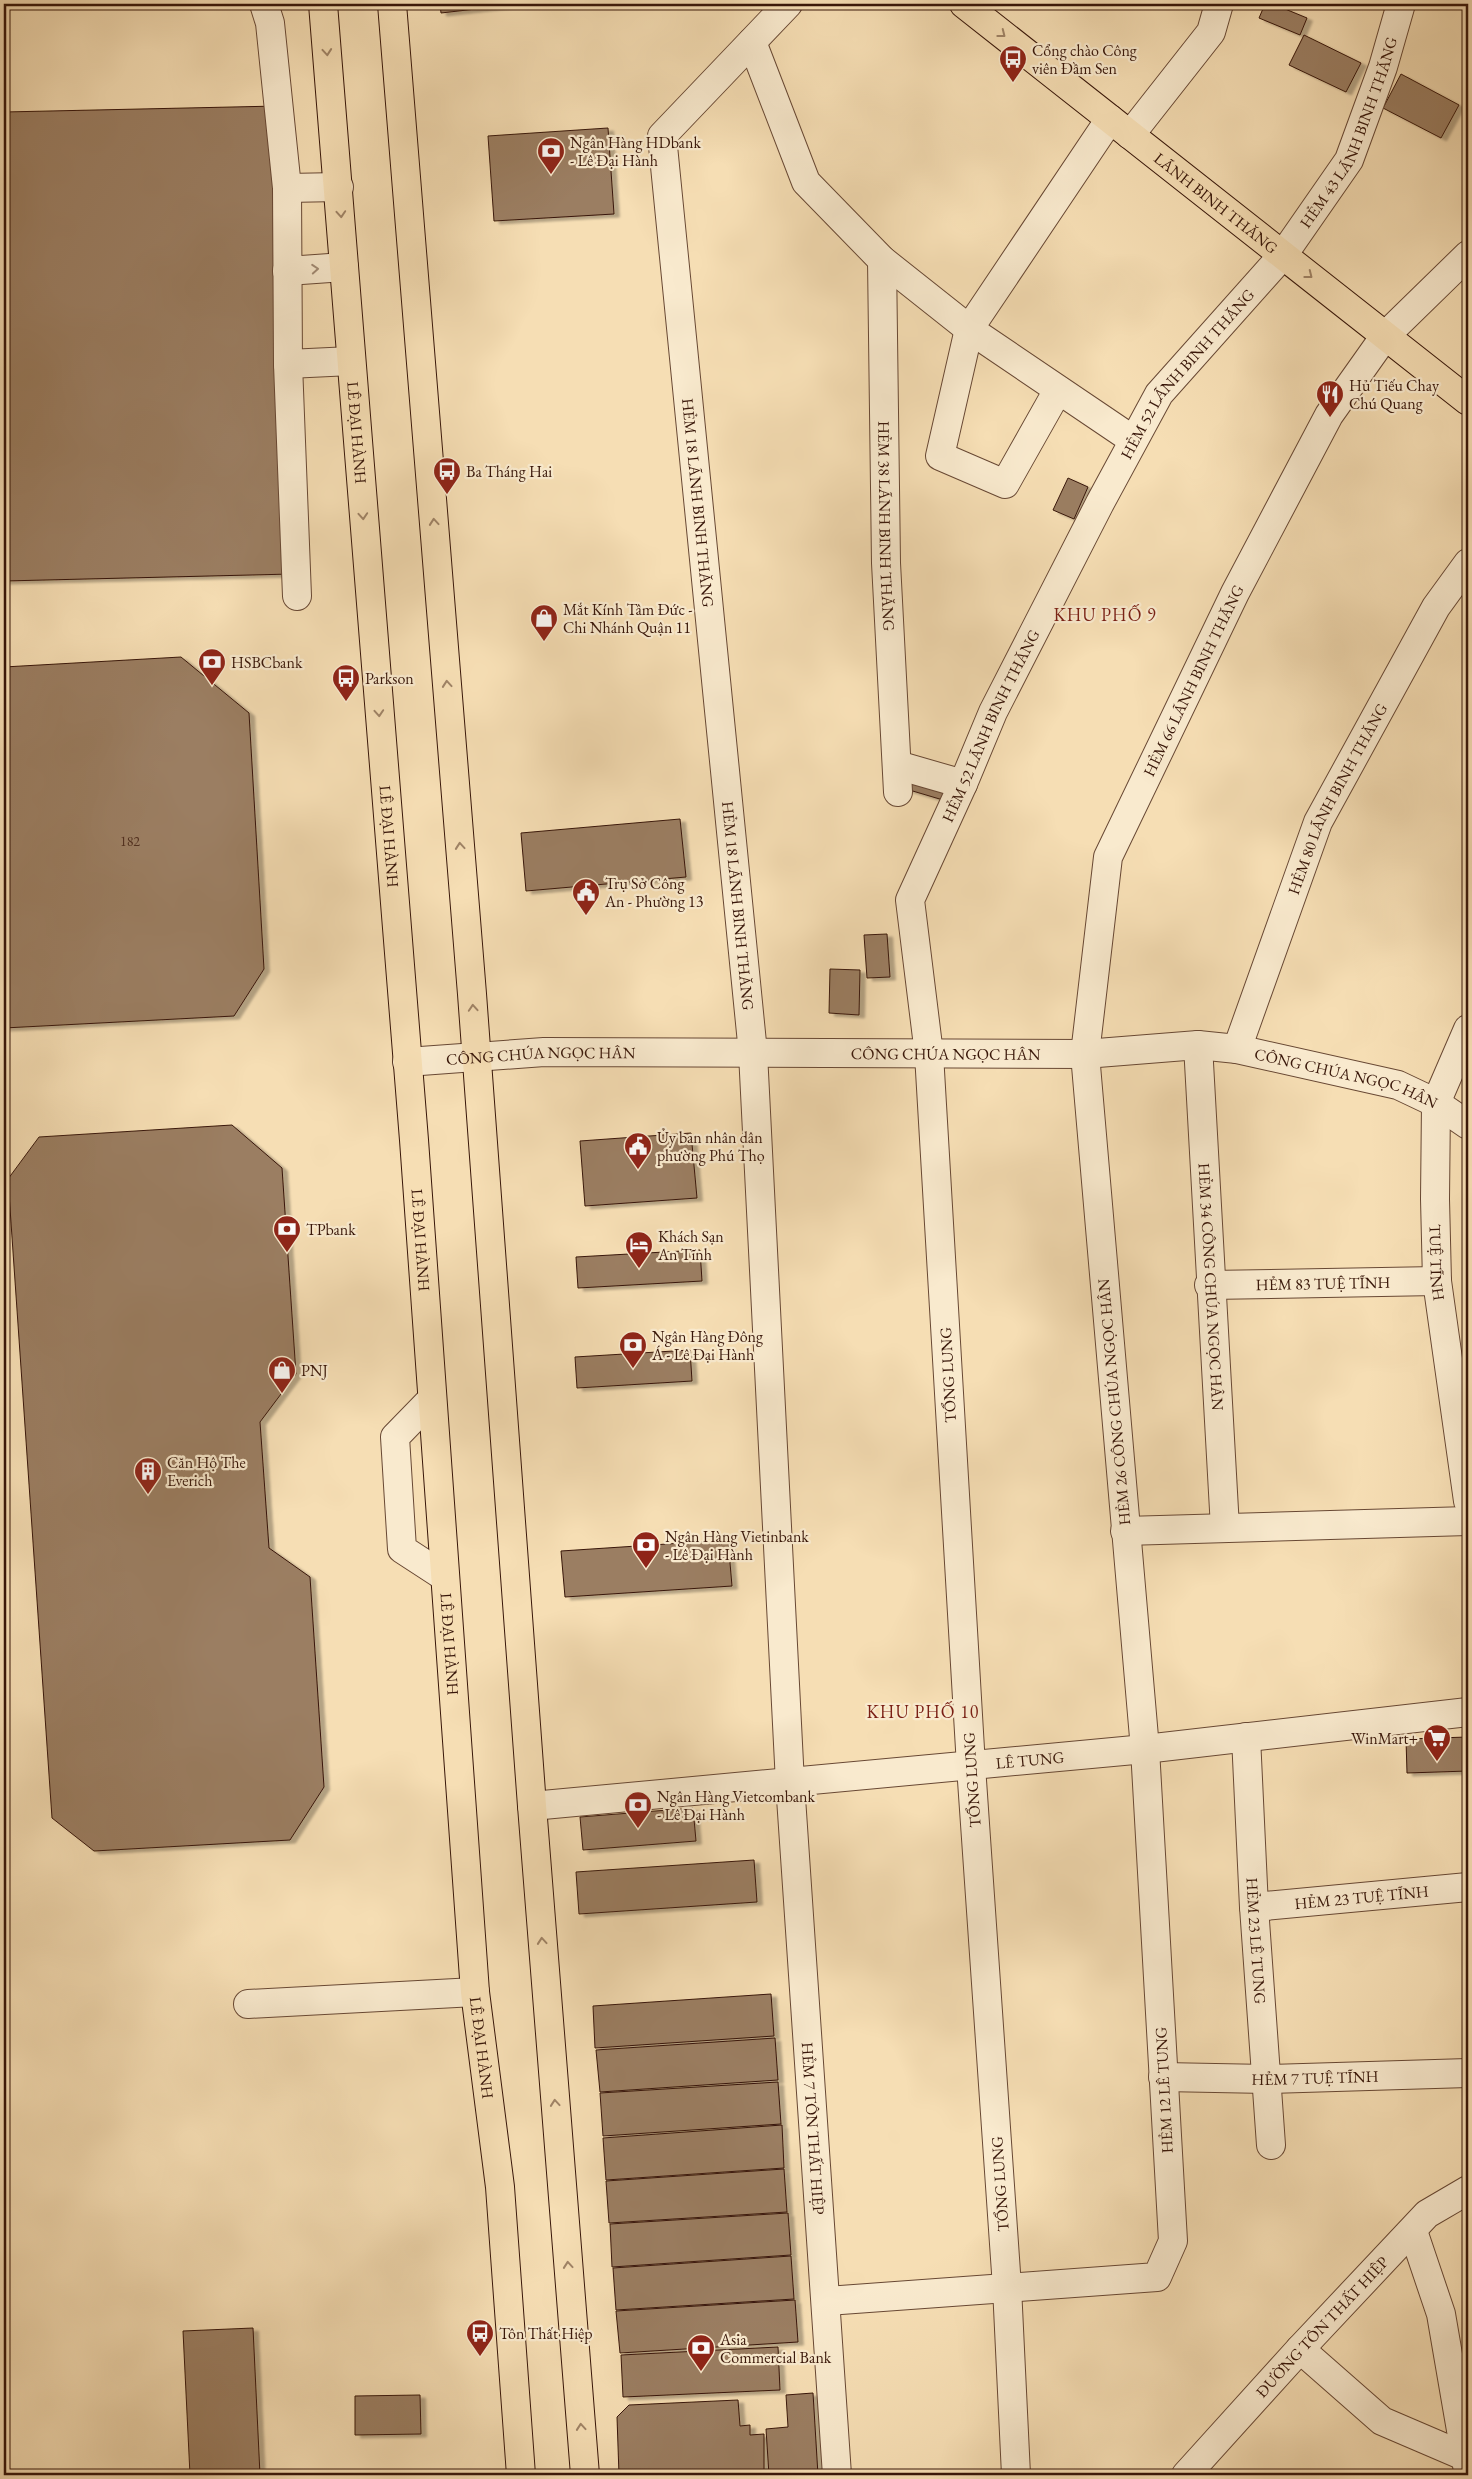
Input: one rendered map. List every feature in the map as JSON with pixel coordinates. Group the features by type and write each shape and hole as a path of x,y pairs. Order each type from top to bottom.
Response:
{"main road":[{"name":"LÊ ĐẠI HÀNH","path":"323,4 407,1062 475,1992 500,2187 522,2475"},
{"path":"392,4 476,1056 532,1806 585,2475"},
{"name":"LÃNH BINH THĂNG","path":"964,4 1468,401"}],"street":[{"path":"264,4 270,23 287,188 288,364 297,596"},
{"name":"HẺM 18 LÃNH BINH THĂNG","path":"788,4 662,136 753,1053 790,1783"},
{"path":"1058,390 1005,484 940,456 968,329 1120,127 1211,32 1219,4"},
{"name":"HẺM 43 LÃNH BINH THĂNG","path":"1284,255 1349,160 1382,67 1400,4"},
{"path":"752,42 806,182 882,260 968,329 1133,440"},
{"path":"287,188 339,187"},
{"name":"HẺM 52 LÃNH BINH THĂNG","path":"929,1054 910,900 963,784 993,712 1133,440 1159,394 1284,255"},
{"name":"HẺM 66 LÃNH BINH THĂNG","path":"1085,1054 1108,857 1235,593 1329,415 1385,336 1468,255"},
{"name":"HẺM 38 LÃNH BINH THĂNG","path":"882,260 886,563 898,792"},
{"path":"287,271 344,267"},
{"path":"288,364 351,361"},
{"name":"HẺM 80 LÃNH BINH THĂNG","path":"1237,1049 1318,822 1436,608 1468,563"},
{"path":"897,765 963,784"},
{"name":"TUỆ TĨNH","path":"1468,1029 1436,1103 1437,1281 1457,1339 1468,1501"},
{"name":"CÔNG CHÚA NGỌC HÂN","path":"407,1062 544,1052 1085,1054 1198,1045 1237,1049 1398,1085 1436,1103 1468,1125"},
{"name":"HẺM 34 CÔNG CHÚA NGỌC HÂN","path":"1198,1045 1225,1528"},
{"name":"TỔNG LUNG","path":"929,1054 971,1766 1007,2287 1016,2475"},
{"name":"HẺM 26 CÔNG CHÚA NGỌC HÂN","path":"1085,1054 1145,1750"},
{"name":"HẺM 83 TUỆ TĨNH","path":"1210,1285 1437,1281"},
{"path":"432,1399 395,1437 397,1484 402,1549 445,1577"},
{"path":"1125,1531 1468,1521"},
{"name":"LÊ TUNG","path":"532,1806 1145,1750 1246,1736 1468,1712"},
{"name":"HẺM 23 LÊ TUNG","path":"1246,1736 1254,1907 1271,2145"},
{"name":"HẺM 12 LÊ TUNG","path":"1007,2287 1157,2277 1173,2242 1145,1750"},
{"name":"HẺM 7 TÔN THẤT HIỆP","path":"790,1783 827,2301 837,2475"},
{"name":"HẺM 23 TUỆ TĨNH","path":"1254,1907 1468,1887"},
{"path":"248,2004 475,1992"},
{"name":"HẺM 7 TUỆ TĨNH","path":"1163,2077 1267,2079 1468,2073"},
{"name":"ĐƯỜNG TÔN THẤT HIỆP","path":"1186,2475 1300,2348 1413,2231 1427,2214 1468,2190"},
{"path":"1413,2231 1441,2314 1467,2464"},
{"path":"827,2301 1007,2287"},
{"path":"1300,2348 1382,2421 1467,2464"}],"building":[{"path":"440,4 519,4 441,13"},
{"path":"1265,4 1273,4 1307,18 1300,35 1259,18"},
{"path":"1304,35 1361,63 1346,92 1289,65"},
{"path":"1401,74 1459,105 1441,138 1383,108"},
{"path":"278,106 292,574 4,581 4,112"},
{"name":"Ngân Hàng HDbank - Lê Đại Hành","path":"608,128 614,214 494,221 488,136"},
{"path":"1068,478 1088,487 1074,519 1053,510"},
{"path":"181,657 249,713 264,969 234,1016 4,1028 4,667"},
{"path":"911,775 947,785 943,800 906,789"},
{"path":"680,819 686,877 526,891 521,833"},
{"path":"887,934 890,977 867,978 864,935"},
{"path":"830,969 860,970 859,1015 829,1013"},
{"name":"Căn Hộ The Everich","path":"232,1125 282,1168 296,1374 260,1422 269,1548 310,1577 324,1787 290,1840 94,1851 52,1818 8,1179 39,1137"},
{"name":"Ủy ban nhân dân phường Phú Thọ","path":"691,1133 697,1198 585,1206 580,1141"},
{"name":"Khách Sạn An Tĩnh","path":"700,1250 702,1281 578,1288 576,1257"},
{"name":"Ngân Hàng Đông Á - Lê Đại Hành","path":"690,1350 692,1381 577,1388 575,1357"},
{"name":"Ngân Hàng Vietinbank - Lê Đại Hành","path":"728,1540 732,1586 565,1597 561,1551"},
{"name":"WinMart+","path":"1468,1737 1468,1771 1407,1773 1406,1739"},
{"name":"Ngân Hàng Vietcombank - Lê Đại Hành","path":"693,1808 696,1841 583,1850 580,1817"},
{"path":"754,1860 757,1902 579,1914 576,1872"},
{"path":"771,1994 774,2036 595,2048 593,2006"},
{"path":"775,2038 778,2080 600,2092 596,2050"},
{"path":"778,2082 781,2124 603,2136 600,2093"},
{"path":"782,2125 784,2168 606,2180 603,2138"},
{"path":"784,2169 787,2212 609,2223 606,2181"},
{"path":"788,2213 791,2255 612,2267 610,2224"},
{"path":"791,2256 794,2299 616,2310 613,2268"},
{"path":"795,2300 798,2342 620,2353 616,2311"},
{"path":"253,2328 260,2475 190,2475 183,2331"},
{"name":"Asia Commercial Bank","path":"778,2347 780,2390 623,2397 621,2355"},
{"path":"813,2393 818,2475 769,2475 766,2429 788,2427 786,2395"},
{"path":"420,2395 421,2434 355,2435 355,2396"},
{"path":"738,2400 740,2426 750,2425 750,2435 764,2434 764,2475 619,2475 617,2417 629,2405"}],"place":[{"name":"Cổng chào Công viên Đầm Sen","path":"1013,83"},
{"name":"Ngân Hàng HDbank - Lê Đại Hành","path":"551,175"},
{"name":"Hủ Tiếu Chay Chú Quang","path":"1330,418"},
{"name":"Ba Tháng Hai","path":"447,495"},
{"name":"Mắt Kính Tâm Đức - Chi Nhánh Quận 11","path":"544,642"},
{"name":"HSBCbank","path":"212,686"},
{"name":"Parkson","path":"346,702"},
{"name":"Trụ Sở Công An - Phường 13","path":"586,916"},
{"name":"Ủy ban nhân dân phường Phú Thọ","path":"638,1170"},
{"name":"TPbank","path":"287,1253"},
{"name":"Khách Sạn An Tĩnh","path":"639,1269"},
{"name":"Ngân Hàng Đông Á - Lê Đại Hành","path":"633,1369"},
{"name":"PNJ","path":"282,1394"},
{"name":"Căn Hộ The Everich","path":"148,1495"},
{"name":"Ngân Hàng Vietinbank - Lê Đại Hành","path":"646,1569"},
{"name":"WinMart+","path":"1437,1762"},
{"name":"Ngân Hàng Vietcombank - Lê Đại Hành","path":"638,1829"},
{"name":"Tôn Thất Hiệp","path":"480,2357"},
{"name":"Asia Commercial Bank","path":"701,2372"}],"district":[{"name":"KHU PHỐ 9","path":"1105,614"},
{"name":"KHU PHỐ 10","path":"923,1711"}]}
